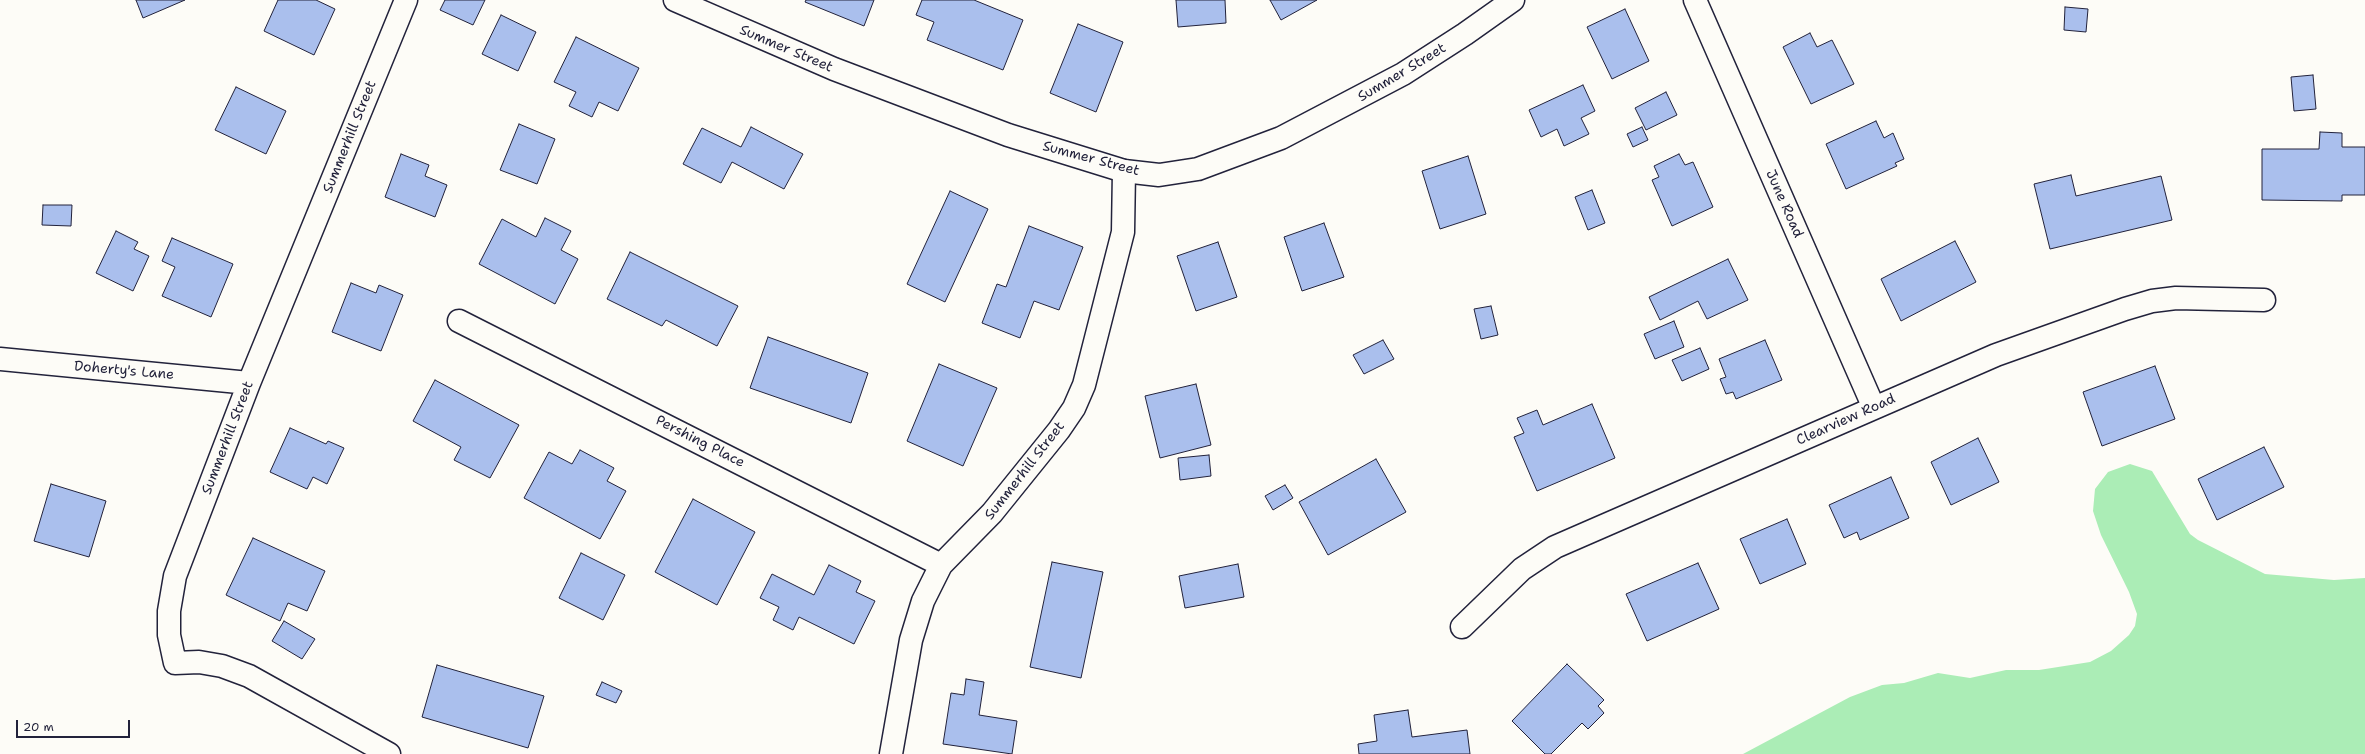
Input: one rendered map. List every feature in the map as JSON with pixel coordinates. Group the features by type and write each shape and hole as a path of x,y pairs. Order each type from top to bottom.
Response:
{"street":[{"name":"Summerhill Street","path":"389,754 249,676 222,666 199,662 175,663 169,629 170,603 175,576 249,383 406,0"},
{"name":"Summer Street","path":"675,0 834,69 1008,135 1124,171 1158,174 1198,169 1281,138 1402,74 1465,34 1513,0"},
{"name":"June Road","path":"1695,0 1874,408"},
{"name":"Summerhill Street","path":"891,754 911,640 923,601 940,565 992,513 1074,408 1084,385 1123,232 1124,171"},
{"name":"Clearview Road","path":"1462,627 1522,569 1555,547 1996,355 2125,308 2152,301 2176,298 2264,300"},
{"name":"Pershing Place","path":"459,321 940,565"},
{"name":"Doherty's Lane","path":"0,359 249,383"}],"green space":[{"path":"2130,464 2152,471 2190,534 2198,540 2265,574 2334,580 2365,578 2365,754 1743,754 1850,697 1882,685 1904,683 1938,673 1970,678 2006,670 2039,670 2090,662 2111,651 2129,635 2135,626 2137,614 2129,592 2101,535 2093,511 2095,489 2108,472"}],"building":[{"path":"136,0 185,0 143,18"},
{"path":"278,0 316,0 335,9 314,55 264,31"},
{"path":"445,0 485,0 473,25 440,10"},
{"path":"806,0 874,0 864,26 805,2"},
{"path":"922,0 974,0 1023,20 1003,70 927,40 934,22 916,15"},
{"path":"1176,0 1225,0 1226,23 1178,27"},
{"path":"1270,0 1317,0 1281,20"},
{"path":"2065,7 2088,9 2086,32 2064,30"},
{"path":"1625,9 1649,61 1612,79 1587,27"},
{"path":"501,15 536,32 518,71 482,54"},
{"path":"1078,24 1123,42 1096,112 1050,93"},
{"path":"1810,33 1817,47 1832,40 1854,84 1811,104 1783,47"},
{"path":"576,37 639,68 618,111 599,102 592,117 569,106 576,92 554,82"},
{"path":"2313,75 2316,109 2294,111 2291,77"},
{"path":"1583,85 1595,111 1581,118 1589,134 1564,146 1557,129 1541,137 1529,110"},
{"path":"236,87 286,111 266,154 215,130"},
{"path":"1666,92 1677,115 1646,130 1635,108"},
{"path":"1876,121 1884,138 1893,133 1904,159 1895,163 1897,166 1846,189 1826,144"},
{"path":"519,124 555,139 537,184 500,170"},
{"path":"751,127 803,154 784,189 732,162 721,183 683,164 702,128 741,147"},
{"path":"1642,127 1648,140 1633,147 1627,134"},
{"path":"2320,132 2342,133 2342,147 2365,147 2365,195 2342,195 2342,201 2262,200 2262,149 2319,149"},
{"path":"401,154 429,165 425,176 447,185 435,217 385,197"},
{"path":"1679,154 1685,165 1693,162 1713,207 1672,226 1652,180 1659,177 1654,166"},
{"path":"1468,156 1486,214 1440,229 1422,171"},
{"path":"2071,175 2076,196 2161,176 2172,220 2050,249 2034,184"},
{"path":"1592,190 1605,223 1588,230 1575,197"},
{"path":"950,191 988,209 945,302 907,284"},
{"path":"43,205 72,205 71,226 42,225"},
{"path":"545,218 571,231 561,250 578,259 555,304 479,264 502,219 536,237"},
{"path":"1324,223 1344,277 1302,291 1284,237"},
{"path":"1029,226 1083,247 1059,310 1034,301 1020,338 982,323 997,284 1006,287"},
{"path":"116,231 138,242 134,249 149,256 133,291 96,273"},
{"path":"172,238 233,264 211,317 162,296 175,267 162,261"},
{"path":"1955,241 1976,282 1901,321 1881,279"},
{"path":"1218,242 1237,297 1196,311 1177,256"},
{"path":"630,252 738,306 717,346 666,320 662,326 607,299"},
{"path":"1728,259 1748,300 1707,319 1698,301 1660,320 1649,297"},
{"path":"351,283 376,293 379,285 403,295 381,351 332,332"},
{"path":"1491,306 1498,335 1481,339 1474,309"},
{"path":"1674,321 1684,347 1655,359 1644,334"},
{"path":"768,337 868,373 851,423 750,388"},
{"path":"1383,340 1394,359 1364,374 1353,355"},
{"path":"1765,340 1782,380 1736,399 1733,392 1726,394 1720,379 1726,377 1719,359"},
{"path":"1700,348 1709,369 1682,381 1672,360"},
{"path":"939,364 997,388 963,466 907,441"},
{"path":"2155,366 2175,419 2102,446 2083,392"},
{"path":"435,380 519,425 490,478 454,460 461,447 413,421"},
{"path":"1196,384 1211,445 1160,458 1145,396"},
{"path":"1592,404 1615,458 1537,491 1514,437 1524,433 1517,418 1537,410 1543,425"},
{"path":"290,428 326,444 328,441 344,448 327,484 313,477 307,489 270,472"},
{"path":"1978,438 1999,482 1951,505 1931,462"},
{"path":"2264,447 2284,487 2217,520 2198,479"},
{"path":"580,450 614,468 607,481 626,491 600,539 524,498 549,452 572,464"},
{"path":"1209,455 1211,476 1180,480 1178,458"},
{"path":"1376,459 1406,512 1328,555 1299,502"},
{"path":"1891,477 1909,518 1860,540 1857,532 1844,538 1829,505"},
{"path":"51,484 106,501 89,557 34,541"},
{"path":"1285,485 1293,498 1273,510 1265,496"},
{"path":"693,499 755,532 717,605 655,572"},
{"path":"1787,519 1806,564 1760,584 1740,539"},
{"path":"253,538 325,571 307,611 288,603 280,621 226,595"},
{"path":"581,553 625,575 603,620 559,598"},
{"path":"1052,562 1103,572 1081,678 1030,667"},
{"path":"1698,563 1719,609 1647,641 1626,594"},
{"path":"1238,564 1244,597 1185,608 1179,576"},
{"path":"829,565 861,581 856,592 875,601 854,644 799,617 793,630 773,620 779,607 760,598 772,574 814,595"},
{"path":"284,621 315,639 302,659 272,641"},
{"path":"1567,664 1604,700 1598,706 1604,713 1588,729 1582,723 1551,754 1545,754 1512,721"},
{"path":"437,665 544,696 528,748 422,717"},
{"path":"966,679 984,682 979,715 1017,721 1012,754 943,744 951,693 964,695"},
{"path":"602,682 622,691 616,703 596,695"},
{"path":"1408,710 1412,737 1467,730 1470,754 1359,754 1358,744 1377,741 1374,715"}]}
